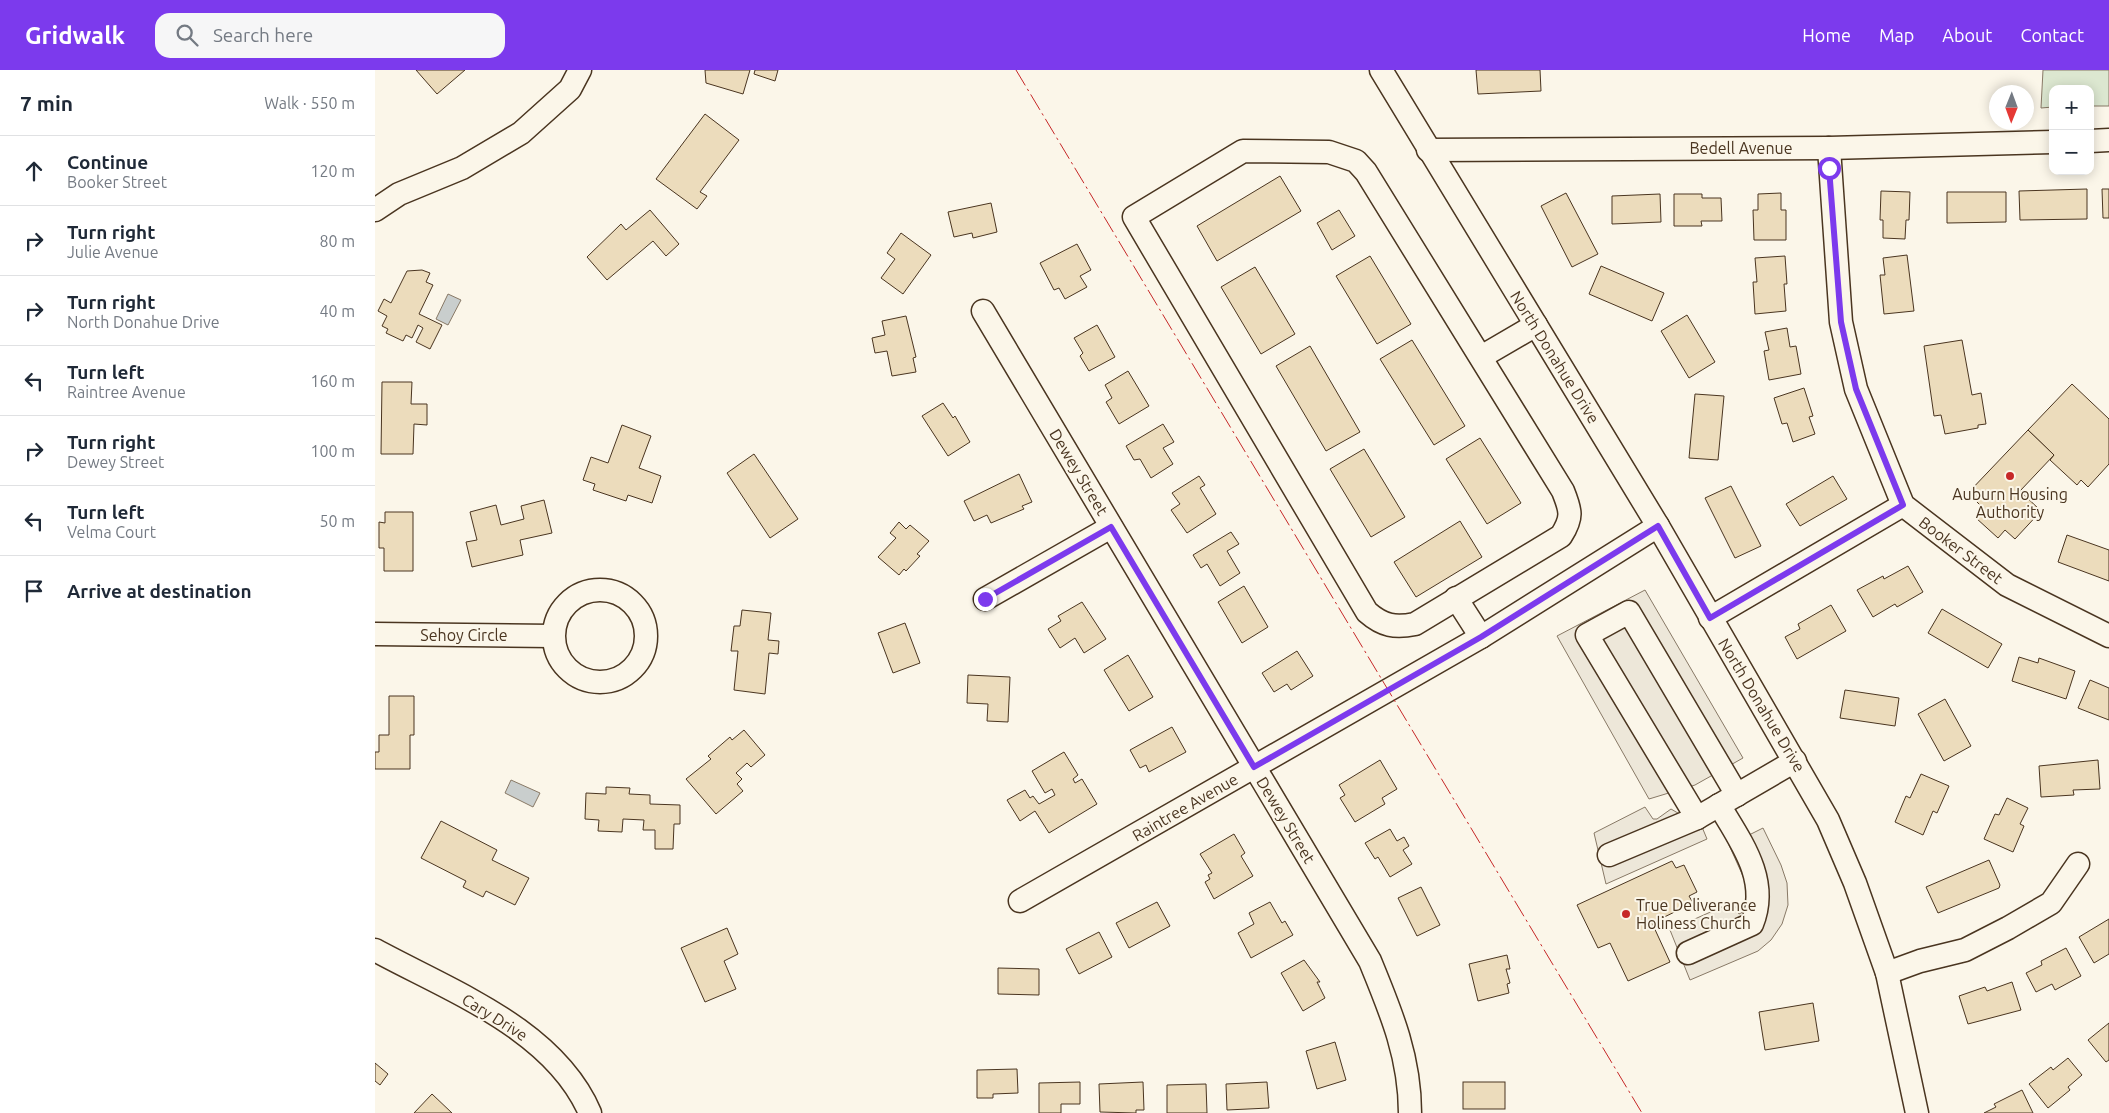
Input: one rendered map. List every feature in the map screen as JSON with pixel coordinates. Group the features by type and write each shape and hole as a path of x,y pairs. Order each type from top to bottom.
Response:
{"street":[{"path":"375,210 399,194 462,168 521,133 570,89 580,70"},
{"name":"North Donahue Drive","path":"1381,70 1658,526 1829,820 1855,884 1887,973 1917,1113"},
{"path":"2094,141 2109,140"},
{"name":"Bedell Avenue","path":"1428,150 1829,148 2049,142"},
{"name":"Booker Street","path":"1829,148 1841,322 1856,389 1903,505 2007,585 2109,636"},
{"path":"1243,151 1329,152 1356,161 1366,172 1563,491 1570,508 1569,523 1561,536 1456,598 1415,624 1396,628 1379,622 1367,612 1134,217 1243,151"},
{"name":"Dewey Street","path":"983,311 1370,961 1397,1026 1408,1074 1410,1113"},
{"path":"1481,357 1536,326"},
{"path":"1710,618 1903,505"},
{"name":"Raintree Avenue","path":"1020,902 1481,637 1658,526"},
{"path":"985,599 1111,527"},
{"path":"588,590 604,590 619,593 632,602 641,614 646,628 646,644 641,658 631,670 619,678 604,682 589,681 575,675 563,664 556,651 553,636 556,621 569,602 588,590"},
{"path":"1456,598 1481,637"},
{"path":"1688,953 1752,924 1758,908 1759,888 1728,800 1629,612 1587,635 1697,818"},
{"name":"Sehoy Circle","path":"375,634 553,636"},
{"path":"1609,855 1697,818 1795,761"},
{"path":"1887,973 1920,961 1965,950 2008,928 2051,903 2078,864"},
{"name":"Cary Drive","path":"375,950 482,1005 537,1044 581,1091 590,1113"}],"green space":[{"path":"2043,70 2109,70 2109,106 2094,106 2094,85 2049,85 2049,107 2041,108"}],"shaded area":[{"path":"448,294 461,300 448,325 436,319"},
{"path":"1645,590 1743,758 1695,785 1649,799 1557,636"},
{"path":"511,780 540,793 533,807 505,793"},
{"path":"1645,807 1653,819 1657,819 1671,809 1702,827 1707,839 1606,884 1594,833"},
{"path":"1763,828 1781,865 1787,883 1788,905 1782,924 1771,940 1758,951 1690,980 1670,930 1733,902 1739,914 1745,911 1751,894 1729,845"}],"building":[{"path":"416,70 465,70 437,94"},
{"path":"705,70 750,70 743,94 706,83"},
{"path":"755,70 778,70 775,81 754,74"},
{"path":"1476,70 1540,70 1541,91 1478,94"},
{"path":"705,114 739,140 700,192 707,196 697,209 656,179"},
{"path":"1280,176 1301,211 1217,261 1197,226"},
{"path":"2087,189 2087,219 2020,220 2019,191"},
{"path":"2102,189 2109,189 2109,218 2103,218"},
{"path":"1881,191 1910,192 1909,220 1906,220 1905,239 1883,238 1883,220 1880,220"},
{"path":"1947,192 2006,192 2006,222 1947,223"},
{"path":"1566,193 1598,254 1572,267 1541,206"},
{"path":"1781,193 1781,210 1786,210 1786,240 1754,240 1753,210 1758,210 1758,194"},
{"path":"1660,194 1661,222 1612,224 1612,196"},
{"path":"1674,194 1702,194 1702,198 1721,198 1722,221 1701,221 1702,226 1674,226"},
{"path":"991,203 997,232 973,238 972,233 954,237 948,212"},
{"path":"650,210 679,244 666,256 653,241 607,280 587,257 621,224 626,230"},
{"path":"1339,210 1355,236 1332,250 1317,223"},
{"path":"901,233 931,255 903,294 881,278 895,259 887,253"},
{"path":"1077,244 1091,270 1080,276 1087,287 1065,299 1059,288 1054,290 1040,263"},
{"path":"1907,255 1914,311 1884,314 1880,275 1885,275 1883,258"},
{"path":"1370,256 1411,324 1377,344 1336,276"},
{"path":"1785,256 1787,284 1784,284 1786,311 1755,314 1753,282 1757,282 1755,258"},
{"path":"1601,266 1664,293 1652,321 1589,294"},
{"path":"1255,267 1295,334 1261,354 1221,287"},
{"path":"422,270 430,273 426,282 433,285 419,314 442,325 430,349 416,342 423,328 418,325 412,338 406,335 403,341 386,333 388,329 382,326 387,316 378,311 384,299 391,303 407,271"},
{"path":"1687,315 1715,362 1689,378 1661,331"},
{"path":"906,316 916,357 913,358 916,372 892,376 887,351 875,353 872,338 885,335 882,321"},
{"path":"1097,325 1115,357 1089,371 1080,356 1083,353 1074,338"},
{"path":"1787,328 1790,347 1796,346 1801,374 1769,380 1764,351 1769,350 1765,332"},
{"path":"1412,340 1465,426 1434,445 1380,359"},
{"path":"1962,340 1972,395 1981,393 1986,424 1978,425 1978,428 1945,434 1941,415 1934,416 1924,346"},
{"path":"1310,346 1360,432 1326,451 1276,366"},
{"path":"1128,371 1149,406 1119,424 1106,402 1112,398 1105,385"},
{"path":"382,382 412,382 411,404 427,404 427,425 414,424 413,454 381,454"},
{"path":"2072,384 2109,419 2109,464 2088,487 2081,480 2077,485 2050,460 2054,455 2028,430"},
{"path":"1804,388 1813,416 1809,417 1815,434 1793,442 1787,423 1782,424 1774,398"},
{"path":"1695,394 1724,396 1718,460 1689,458"},
{"path":"943,403 953,418 955,416 970,442 948,456 922,416"},
{"path":"1163,424 1174,442 1163,448 1173,464 1151,478 1140,459 1134,460 1126,446"},
{"path":"622,425 651,436 639,468 661,476 652,503 628,495 626,501 593,490 595,484 583,480 591,457 608,463"},
{"name":"Auburn Housing Authority","path":"2028,430 2054,455 2020,491 2041,511 2015,539 2005,530 1998,538 1976,518 1984,509 1968,493"},
{"path":"1480,438 1521,503 1487,524 1446,459"},
{"path":"1364,449 1405,517 1371,537 1330,469"},
{"path":"754,454 798,519 770,538 727,473"},
{"path":"1019,474 1032,502 1022,506 1024,509 991,523 987,515 974,521 964,501"},
{"path":"1199,476 1205,485 1200,488 1216,514 1187,533 1171,510 1180,504 1172,493"},
{"path":"1833,476 1847,499 1800,526 1786,504"},
{"path":"1731,486 1761,546 1735,558 1705,498"},
{"path":"544,500 552,533 520,540 523,555 472,567 466,542 477,540 470,512 496,505 501,525 524,519 521,506"},
{"path":"385,512 413,512 413,571 384,571 384,548 379,548 379,522 385,523"},
{"path":"1460,521 1482,557 1416,597 1394,562"},
{"path":"899,522 906,529 910,525 929,541 917,554 920,556 906,571 904,569 899,575 878,557 896,538 890,533"},
{"path":"1231,532 1239,544 1227,551 1240,573 1220,586 1207,564 1201,568 1193,555"},
{"path":"2067,535 2109,550 2109,581 2058,562"},
{"path":"1908,566 1923,592 1897,607 1895,604 1873,617 1857,590 1883,576 1884,579"},
{"path":"1244,586 1268,627 1242,643 1218,602"},
{"path":"1082,602 1106,639 1084,653 1075,638 1060,648 1048,629 1061,621 1058,616"},
{"path":"1831,605 1846,631 1797,659 1785,637 1800,629 1798,624"},
{"path":"1942,609 2002,644 1988,668 1928,633"},
{"path":"742,610 771,613 768,640 779,641 778,654 769,653 765,694 734,690 738,651 731,651 734,626 740,626"},
{"path":"905,623 920,663 893,673 878,633"},
{"path":"1297,651 1313,676 1291,690 1287,684 1274,692 1262,673"},
{"path":"1128,655 1153,697 1129,711 1104,670"},
{"path":"2019,657 2038,663 2039,658 2075,671 2066,699 2012,681"},
{"path":"968,675 1010,677 1008,722 987,721 988,704 967,703"},
{"path":"2090,680 2109,688 2109,720 2078,708"},
{"path":"1845,690 1899,698 1895,726 1840,718"},
{"path":"389,696 414,696 414,735 410,735 410,769 375,769 375,752 379,752 379,735 389,735"},
{"path":"1945,699 1971,746 1944,761 1918,714"},
{"path":"1172,727 1186,752 1149,772 1146,765 1140,768 1130,750"},
{"path":"744,730 765,755 751,767 747,763 736,773 742,779 737,784 743,791 716,814 686,779 711,759 708,756 730,737 732,740"},
{"path":"1064,752 1078,775 1073,779 1075,783 1082,779 1097,804 1049,833 1035,811 1020,821 1007,800 1025,790 1030,798 1033,796 1039,804 1055,795 1052,789 1045,793 1032,771"},
{"path":"1380,760 1397,789 1382,798 1385,804 1355,822 1340,798 1345,795 1339,785"},
{"path":"2098,760 2100,789 2073,790 2074,795 2041,797 2039,766"},
{"path":"1921,774 1949,786 1937,813 1933,811 1923,835 1895,822 1906,796 1910,798"},
{"path":"606,787 630,788 629,794 650,795 650,804 680,805 680,824 674,824 673,849 655,849 655,830 643,830 644,820 623,819 622,832 598,831 599,820 585,819 586,793 606,794"},
{"path":"2007,798 2028,808 2020,824 2024,826 2013,852 1984,839 1995,814 1999,815"},
{"path":"441,821 497,850 492,860 529,878 515,905 486,891 483,897 463,887 466,881 421,858"},
{"path":"1390,829 1397,841 1404,837 1409,846 1403,850 1412,864 1390,877 1378,857 1375,859 1365,843"},
{"path":"1234,834 1245,853 1241,856 1253,876 1214,899 1205,882 1210,879 1208,875 1212,873 1200,854"},
{"path":"1989,860 2000,885 1999,888 1938,913 1926,887"},
{"name":"True Deliverance Holiness Church","path":"1672,861 1676,868 1684,865 1697,892 1689,896 1693,903 1652,923 1670,962 1628,981 1610,943 1598,948 1577,905"},
{"path":"1421,887 1440,925 1417,936 1398,898"},
{"path":"1157,902 1170,926 1129,948 1116,923"},
{"path":"1270,902 1282,923 1285,921 1293,935 1251,958 1238,933 1254,924 1249,913"},
{"path":"2109,919 2109,954 2094,963 2079,937"},
{"path":"727,928 738,954 724,961 736,989 705,1002 681,948"},
{"path":"1099,932 1112,957 1079,974 1066,949"},
{"path":"2066,948 2081,976 2055,990 2052,984 2036,992 2026,973 2042,965 2041,961"},
{"path":"1507,955 1510,969 1506,969 1510,983 1507,984 1509,993 1478,1001 1469,964"},
{"path":"1304,960 1320,982 1317,982 1325,998 1303,1011 1281,973"},
{"path":"998,968 1039,969 1039,995 998,994"},
{"path":"2012,982 2021,1010 1968,1024 1959,996 1985,987 1987,991"},
{"path":"1813,1003 1819,1041 1765,1050 1759,1012"},
{"path":"2109,1023 2109,1060 2106,1062 2088,1040"},
{"path":"1335,1042 1346,1080 1317,1089 1306,1051"},
{"path":"2068,1058 2082,1075 2068,1087 2070,1090 2048,1108 2029,1084 2051,1067 2053,1070"},
{"path":"375,1063 388,1074 380,1085 375,1081"},
{"path":"1017,1069 1018,1093 993,1094 993,1098 977,1098 977,1070"},
{"path":"1080,1082 1080,1104 1061,1104 1061,1113 1039,1113 1039,1083"},
{"path":"1143,1082 1144,1110 1136,1110 1136,1113 1100,1112 1099,1084"},
{"path":"1267,1082 1269,1108 1227,1110 1226,1084"},
{"path":"1463,1082 1505,1082 1505,1109 1463,1109"},
{"path":"1206,1084 1207,1113 1167,1113 1167,1085"},
{"path":"2022,1090 2033,1113 1984,1113 1996,1107 1994,1104"},
{"path":"432,1094 452,1113 414,1113"}],"power":[{"path":"1016,70 1642,1113"}],"place":[{"name":"Auburn Housing Authority","path":"2010,476"},
{"name":"True Deliverance Holiness Church","path":"1626,914"}],"route":[{"path":"985,599 1111,527 1254,767 1481,637 1658,526 1710,618 1903,505 1881,455 1856,389 1841,322 1829,168"}]}
